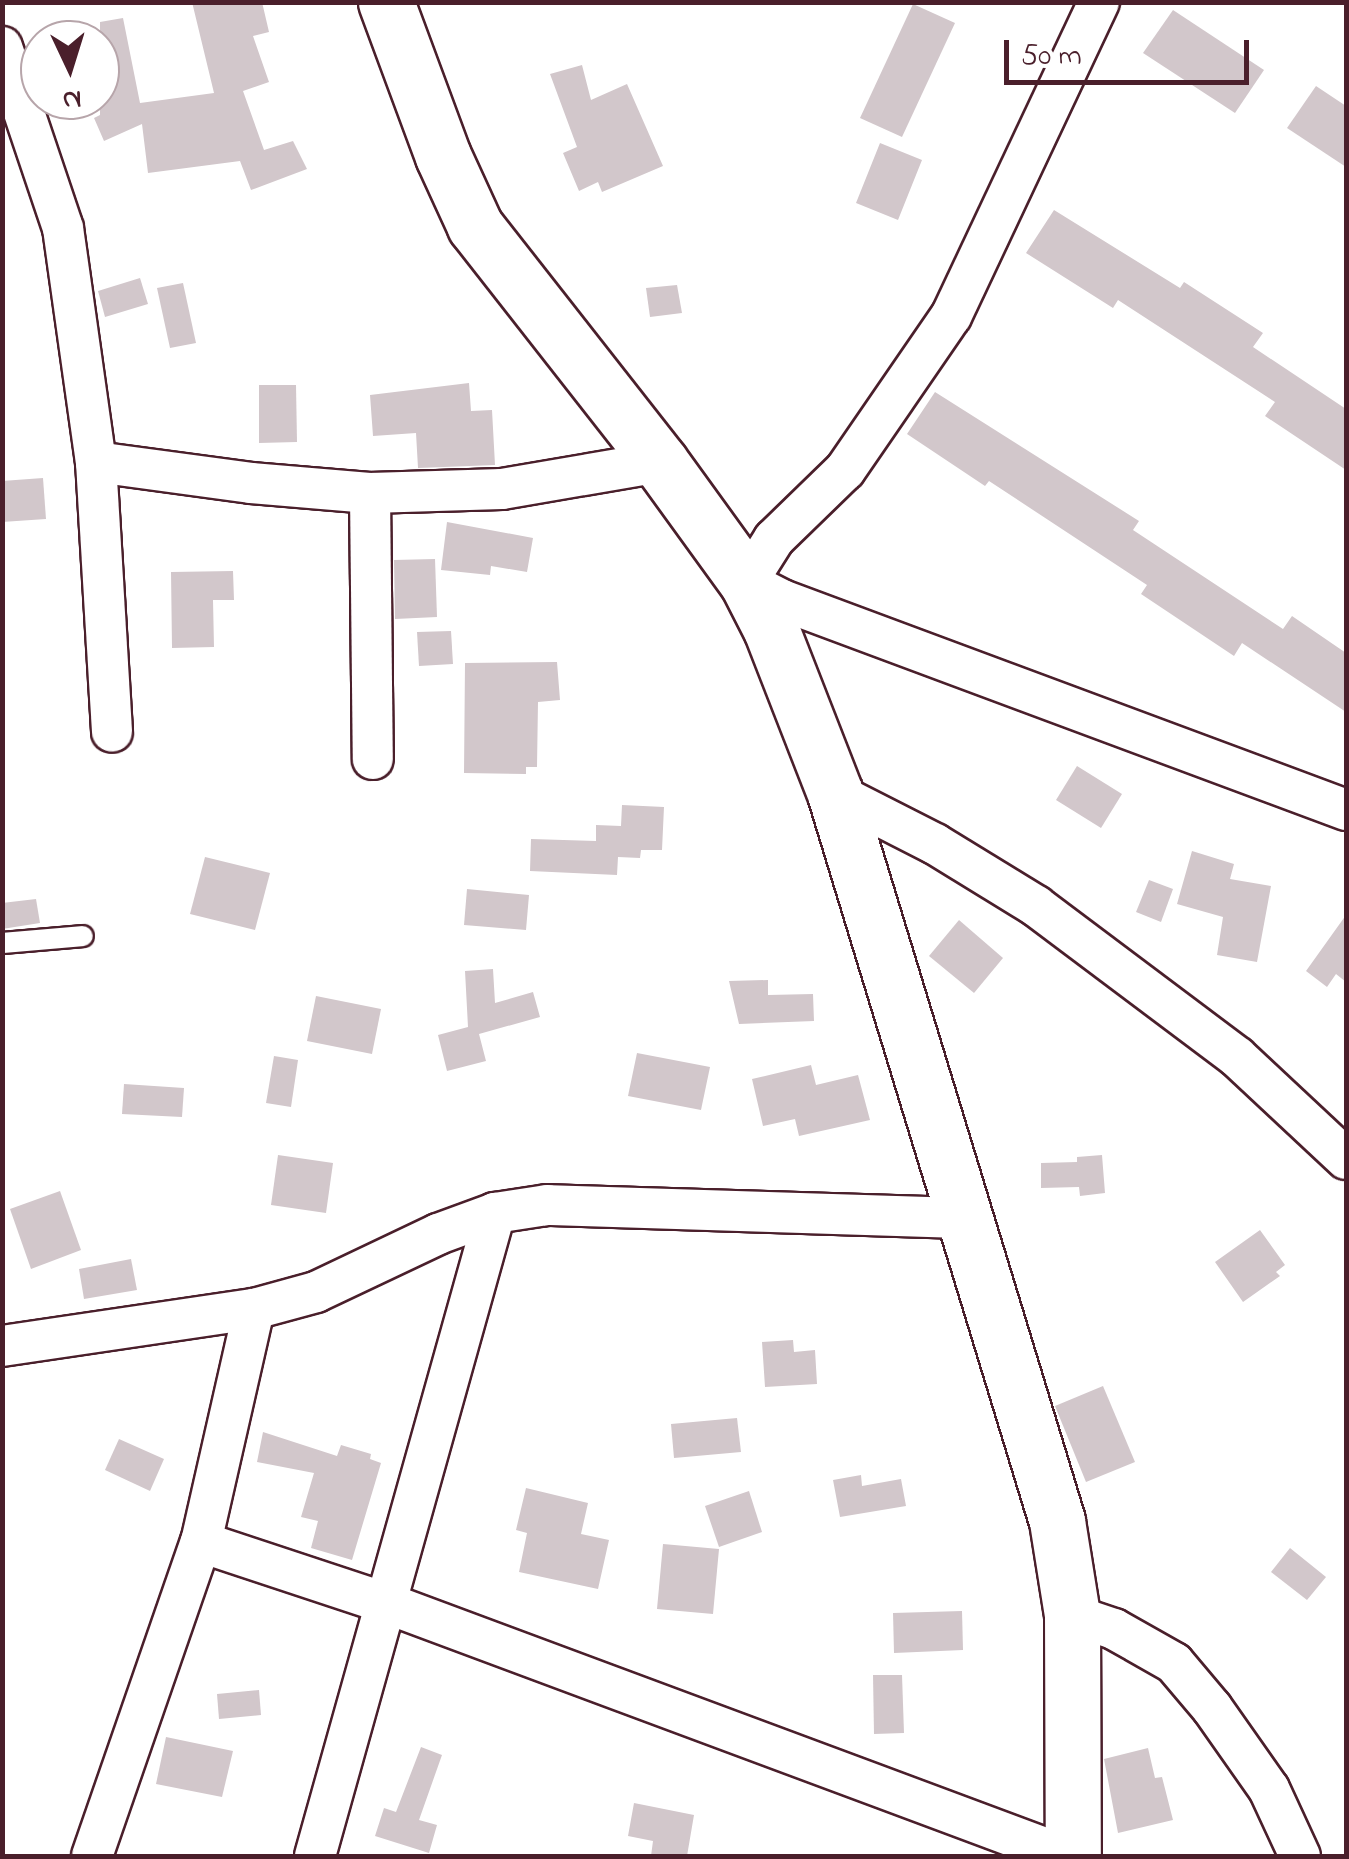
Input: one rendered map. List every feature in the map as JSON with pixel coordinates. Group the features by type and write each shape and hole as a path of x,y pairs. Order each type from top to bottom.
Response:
{"street":[{"path":"201,1542 389,1604 1070,1856 1072,1614 1057,1521 835,793 771,630 747,582 660,462 475,226 386,2"},
{"path":"747,582 774,540 844,470 951,316 1100,2"},
{"path":"2,47 63,228 96,462 112,732"},
{"path":"96,462 252,483 370,492 502,489 660,462"},
{"path":"370,492 374,759"},
{"path":"747,582 782,600 1346,810"},
{"path":"835,793 934,844 1036,906 1237,1057 1346,1159"},
{"path":"2,1346 254,1309 316,1292 438,1234 496,1213 546,1204 964,1218"},
{"path":"315,1856 496,1213"},
{"path":"92,1856 201,1542 254,1309"},
{"path":"1072,1614 1114,1629 1174,1664 1212,1708 1269,1789 1300,1856"}],"lane":[{"path":"2,943 83,936"}],"building":[{"path":"192,2 262,2 269,32 253,36 269,82 243,91 264,150 293,141 307,169 251,190 240,161 148,173 142,124 104,141 95,120 120,120 120,20 112,20 123,18 140,103 214,93"},
{"path":"913,4 955,23 902,137 860,118"},
{"path":"1173,10 1264,70 1235,113 1143,53"},
{"path":"582,65 591,100 627,84 663,166 602,192 598,182 579,191 563,153 577,147 550,74"},
{"path":"1316,86 1346,106 1346,167 1287,128"},
{"path":"880,143 922,160 898,220 856,203"},
{"path":"1054,210 1180,288 1184,282 1263,333 1253,347 1346,409 1346,470 1265,416 1275,402 1118,300 1113,308 1026,253"},
{"path":"140,278 148,304 105,317 98,291"},
{"path":"183,283 196,343 170,348 157,288"},
{"path":"677,285 682,313 650,317 646,288"},
{"path":"469,383 471,411 492,410 495,465 418,468 416,433 373,436 370,395"},
{"path":"259,385 296,385 297,442 259,443"},
{"path":"935,392 1139,521 1133,530 1283,629 1292,616 1346,653 1346,712 1242,643 1234,656 1141,594 1147,585 989,481 985,486 907,434"},
{"path":"43,478 46,519 2,522 2,481"},
{"path":"447,522 533,538 527,572 491,566 490,575 441,570"},
{"path":"435,559 437,617 395,619 394,560"},
{"path":"233,571 234,600 213,600 214,647 172,648 171,572"},
{"path":"451,631 453,664 419,666 417,632"},
{"path":"557,662 560,700 538,702 537,767 526,767 526,774 464,773 465,663"},
{"path":"1077,766 1122,794 1101,828 1056,800"},
{"path":"622,805 664,807 662,850 641,850 640,858 618,857 617,875 530,871 531,839 596,841 596,825 621,826"},
{"path":"1192,851 1234,864 1230,879 1271,886 1257,962 1217,955 1223,917 1177,904"},
{"path":"205,857 270,873 255,930 190,914"},
{"path":"1149,880 1173,889 1161,922 1136,912"},
{"path":"467,889 529,895 526,930 464,925"},
{"path":"36,899 40,923 2,929 2,903"},
{"path":"1346,915 1346,982 1336,974 1327,987 1306,971"},
{"path":"959,920 1003,958 974,993 929,956"},
{"path":"493,969 495,1003 533,992 540,1017 479,1034 486,1061 447,1071 438,1035 468,1027 465,971"},
{"path":"768,980 768,995 813,994 814,1021 739,1024 729,981"},
{"path":"316,996 381,1009 372,1054 307,1041"},
{"path":"637,1053 710,1067 701,1110 628,1096"},
{"path":"274,1056 298,1060 291,1107 266,1103"},
{"path":"811,1065 816,1085 858,1075 870,1120 799,1136 795,1119 763,1126 752,1079"},
{"path":"124,1084 184,1088 182,1117 122,1114"},
{"path":"278,1155 333,1163 326,1213 271,1205"},
{"path":"1102,1155 1105,1193 1080,1196 1079,1187 1041,1188 1041,1163 1077,1162 1077,1157"},
{"path":"60,1191 81,1250 31,1269 10,1209"},
{"path":"1260,1230 1285,1265 1276,1272 1280,1276 1243,1302 1215,1262"},
{"path":"131,1259 137,1290 84,1299 79,1269"},
{"path":"793,1340 794,1352 815,1350 817,1384 765,1387 762,1342"},
{"path":"1103,1386 1135,1462 1086,1482 1055,1406"},
{"path":"737,1418 741,1452 674,1458 671,1424"},
{"path":"263,1432 337,1456 341,1445 371,1454 370,1459 381,1463 352,1560 311,1548 318,1521 301,1517 314,1473 257,1462"},
{"path":"119,1439 164,1459 150,1491 105,1470"},
{"path":"861,1475 862,1486 901,1479 906,1506 840,1517 833,1480"},
{"path":"526,1488 588,1503 581,1534 609,1540 598,1589 519,1572 527,1533 516,1530"},
{"path":"749,1491 762,1532 719,1547 705,1506"},
{"path":"663,1544 719,1549 713,1614 657,1609"},
{"path":"1290,1548 1326,1577 1307,1600 1271,1572"},
{"path":"962,1611 963,1650 894,1653 893,1613"},
{"path":"873,1675 902,1675 904,1733 874,1734"},
{"path":"259,1690 261,1715 219,1719 217,1694"},
{"path":"166,1737 233,1751 222,1797 156,1784"},
{"path":"421,1747 442,1755 419,1820 437,1825 429,1853 375,1836 384,1808 396,1812"},
{"path":"1148,1748 1155,1778 1162,1777 1173,1820 1118,1833 1104,1759"},
{"path":"634,1803 694,1815 687,1856 651,1856 653,1841 628,1836"}]}
